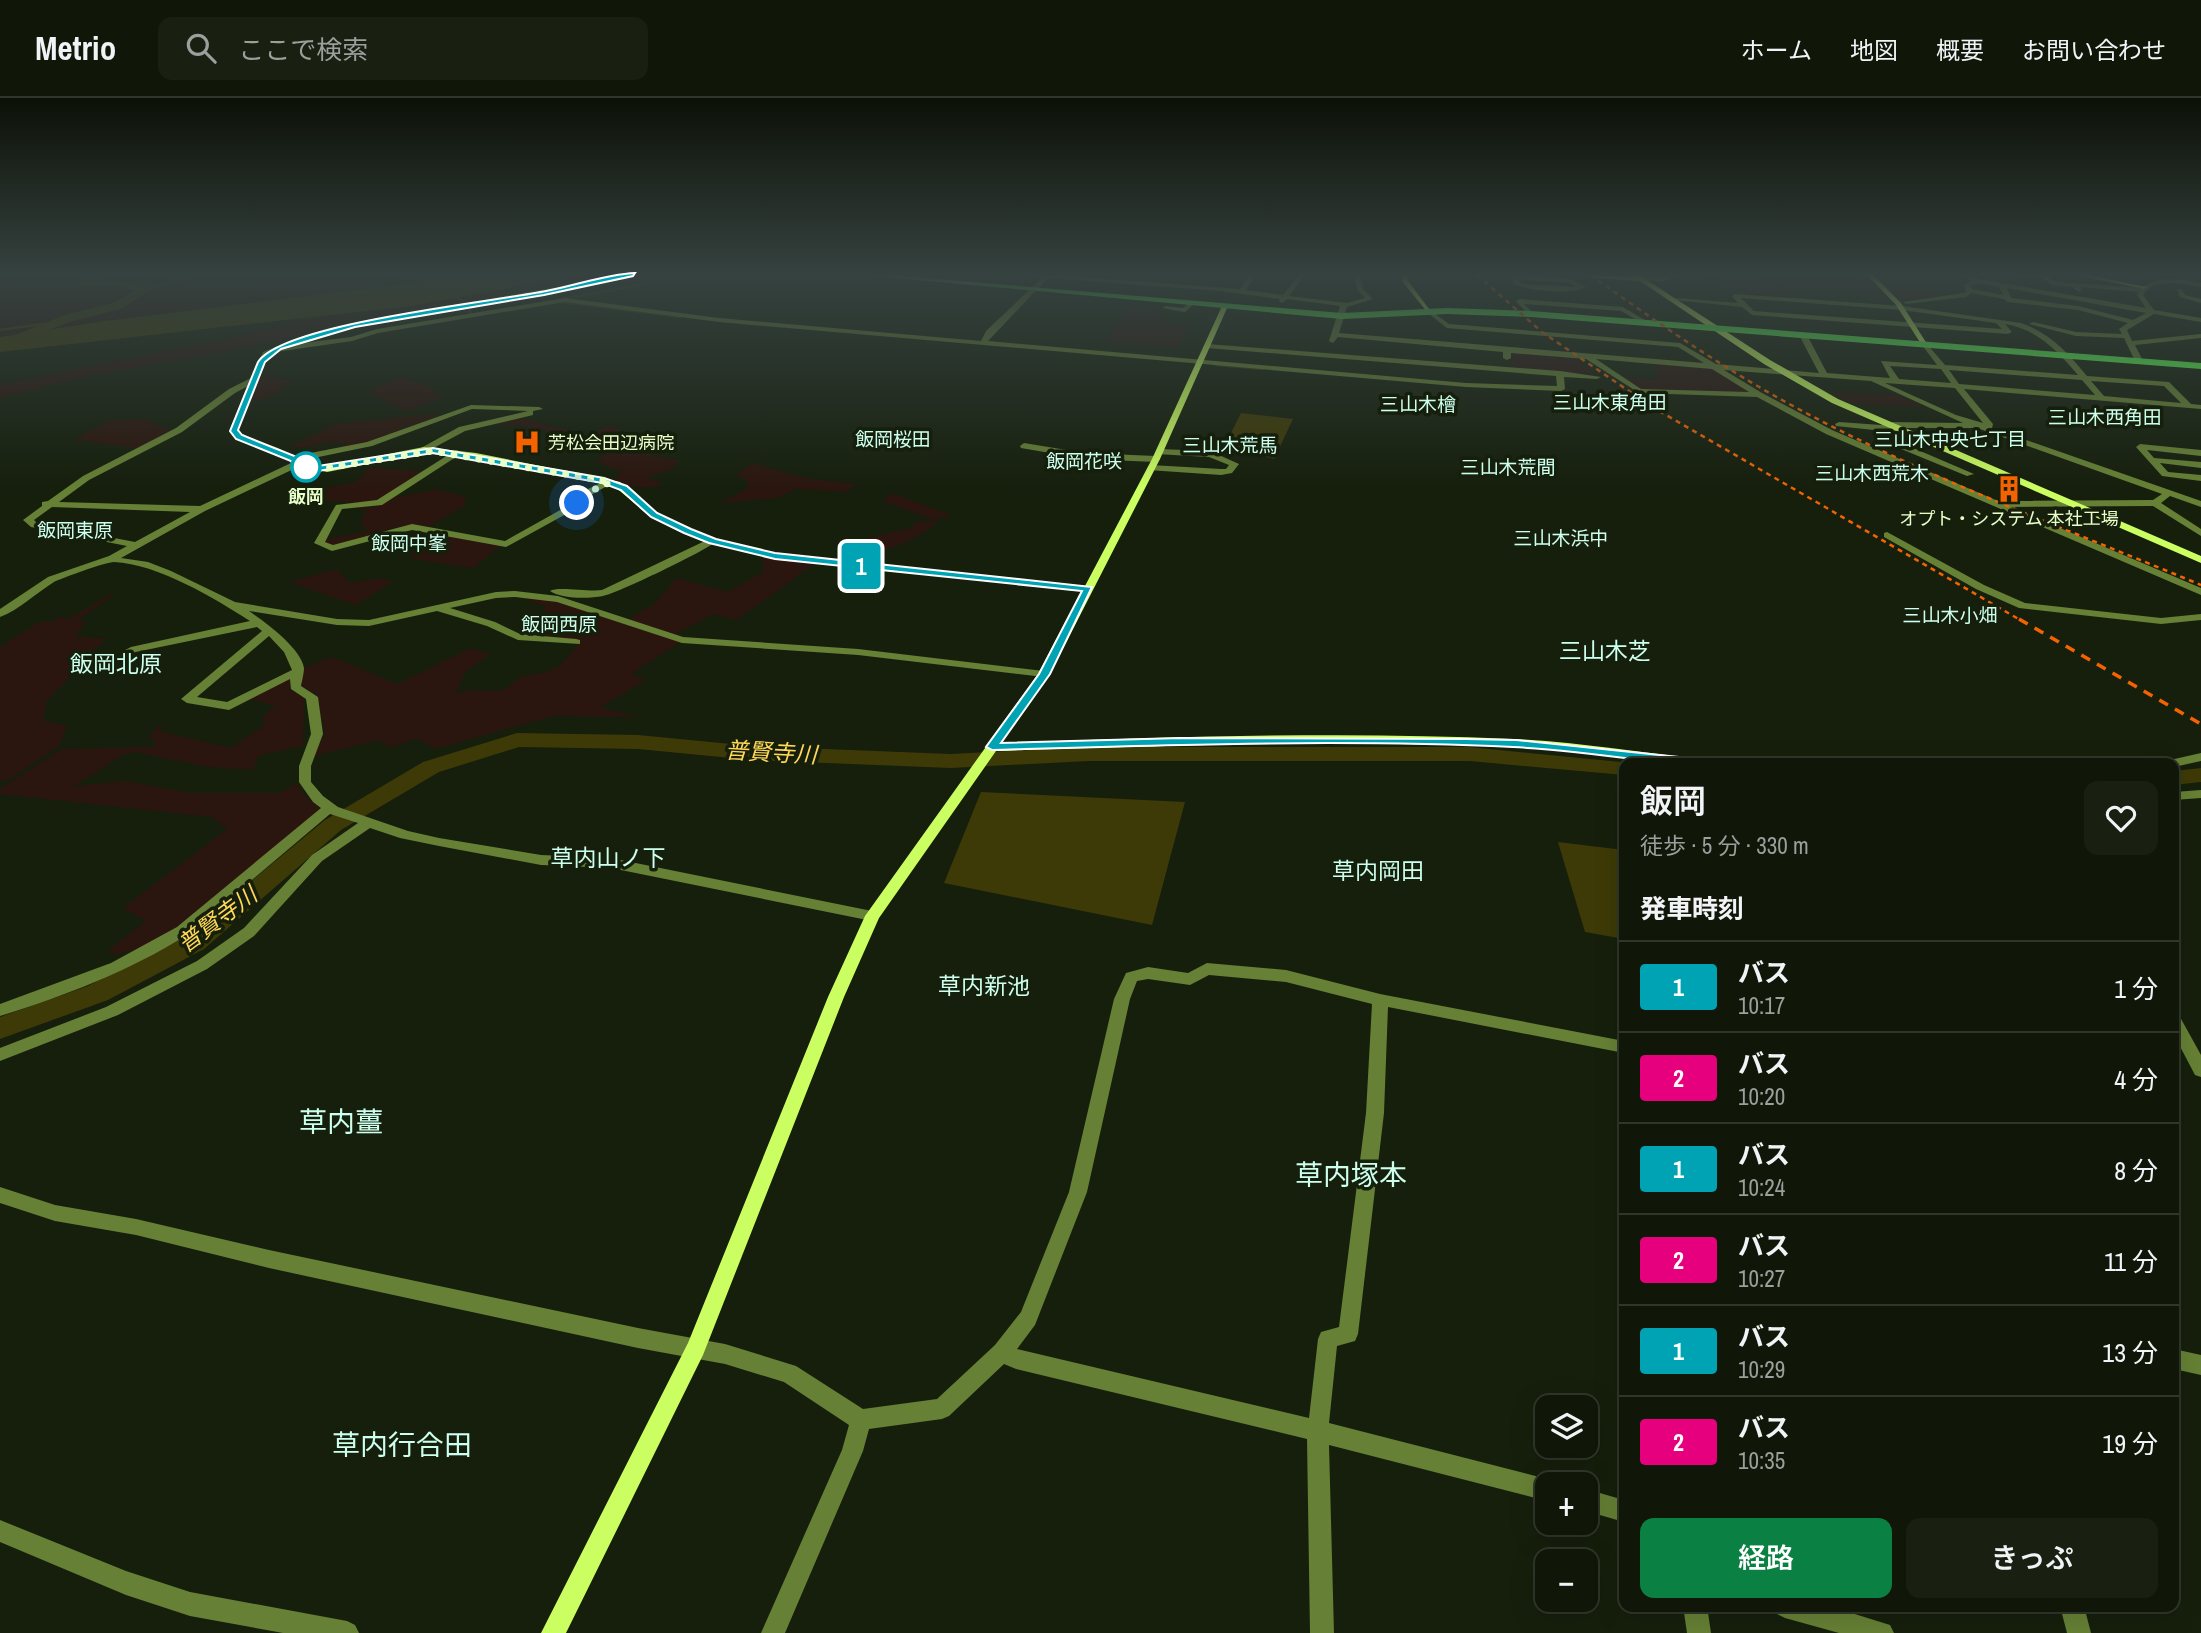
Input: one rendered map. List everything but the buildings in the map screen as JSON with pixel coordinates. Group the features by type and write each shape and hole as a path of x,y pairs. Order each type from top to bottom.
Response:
{"main road":[{"path":"1948,347 2199,367"}],"street":[{"path":"284,347 265,356 234,431 239,437 295,461 327,468 424,450 456,453 611,482 624,488 654,515 712,541 809,561 1088,589"},
{"path":"276,349 290,347"},
{"path":"1040,347 1441,383 1561,389 1560,373"},
{"path":"553,1633 696,1348 841,987 873,916 1044,674 1155,460 1208,347"},
{"path":"1217,347 1597,377"},
{"path":"1322,372 1330,347"},
{"path":"1441,383 1445,347"},
{"path":"1465,347 2201,407"},
{"path":"1571,347 1639,391 1759,396"},
{"path":"1682,347 1759,396 1829,432 2201,592"},
{"path":"1744,347 1783,372 1890,427 2201,560"},
{"path":"1809,347 1824,375"},
{"path":"1839,424 1890,427 1922,423 1990,426 1927,347"},
{"path":"2053,347 2101,398"},
{"path":"2132,347 2139,361"},
{"path":"1506,369 1507,350"},
{"path":"1896,381 1884,363 1941,365 2166,384 2189,406"},
{"path":"135,544 34,526 28,521 30,515 86,478 188,424 232,391 255,379"},
{"path":"1874,380 1877,385 1982,427 2201,503"},
{"path":"0,614 52,579 113,558 295,461 357,448 471,407 539,410 524,416 462,429 424,450"},
{"path":"1887,439 1970,474"},
{"path":"1902,446 1928,444"},
{"path":"1024,446 1085,456 1155,460 1221,472 1229,471 1235,464 1210,454 1155,460"},
{"path":"2201,453 2140,447 2165,474 2201,478"},
{"path":"456,453 379,503 339,507 319,543 332,548 397,529 416,527 506,544 574,506 591,491 611,482"},
{"path":"2151,460 2201,465"},
{"path":"1958,468 1974,463"},
{"path":"2155,503 2169,493"},
{"path":"1993,504 2155,503 2200,530"},
{"path":"46,504 202,509"},
{"path":"1887,535 1980,587 2023,607 2161,621 2201,617"},
{"path":"227,604 358,623 440,609 496,595 529,595 558,591 586,595 604,593 712,541"},
{"path":"113,558 146,564 194,584 258,623 295,660 295,687 312,697 317,725 317,734 304,766 305,782 318,799 331,809 366,822 439,842 541,860 611,863 873,916"},
{"path":"529,595 589,608 682,640 846,651 1044,674"},
{"path":"440,609 491,624 518,637 576,642"},
{"path":"131,650 258,623"},
{"path":"268,631 187,699 229,706 296,671"},
{"path":"990,749 1181,741 1467,742 1516,744 1650,758"},
{"path":"2179,762 2201,757"},
{"path":"2179,796 2201,794"},
{"path":"0,1010 82,981 157,948 182,931 331,809"},
{"path":"0,1055 112,1011 202,965 249,932 317,858 366,822"},
{"path":"0,1195 55,1213 136,1227 269,1259 696,1348 789,1373 861,1420 942,1409 1002,1352 1028,1318 1078,1192 1122,999 1130,977 1148,973 1190,979 1207,969 1286,976 1380,1000 1619,1046"},
{"path":"1322,1633 1318,1430 1328,1339 1348,1334 1375,1113 1380,1000"},
{"path":"2179,1030 2201,1070"},
{"path":"1002,1352 1016,1359 1208,1407 1318,1430 1535,1487"},
{"path":"2179,1360 2201,1365"},
{"path":"773,1633 852,1451 861,1420"},
{"path":"1598,1503 1619,1510"},
{"path":"0,1531 126,1583 190,1604 347,1633"},
{"path":"1696,1612 1699,1633"},
{"path":"1807,1612 1882,1633"},
{"path":"2074,1612 2079,1633"}],"shaded area":[{"path":"0,347 48,347 0,352"},
{"path":"188,347 252,347 98,374 0,398 0,385"},
{"path":"1512,352 1571,356 1597,375 1511,369"},
{"path":"1654,364 1715,369 1757,394 1641,389 1622,377 1658,380"},
{"path":"269,376 293,382 265,400 251,399 260,377"},
{"path":"401,377 424,384 444,397 406,411 367,392"},
{"path":"1827,392 1898,395 1924,407 1850,403"},
{"path":"1241,413 1293,419 1274,459 1225,445"},
{"path":"441,415 357,446 335,450 347,444 290,447 336,424"},
{"path":"521,418 588,436 608,426 620,429 618,436 656,441 647,454 680,461 668,471 646,477 663,483 644,488 627,485 614,481 621,471 597,462 615,443 522,426 488,423"},
{"path":"144,419 172,431 138,448 73,440 110,420"},
{"path":"752,463 805,478 856,484 846,492 796,489 777,498 719,503 747,489 748,481 736,475"},
{"path":"370,467 427,472 372,504 319,500 318,494 308,491 356,482"},
{"path":"437,489 465,497 465,505 430,526 397,527 333,545 322,540 368,531 360,522 367,510 353,508 374,507 396,497"},
{"path":"893,493 953,516 932,519 882,501"},
{"path":"939,520 918,536 887,550 855,559 829,561 863,545 867,538 911,528 917,522"},
{"path":"437,533 500,546 473,568 413,559 410,555"},
{"path":"763,557 815,564 736,620 714,614 673,635 627,620 655,603 677,578 728,592 763,572"},
{"path":"337,569 349,583 380,578 392,582 356,605 289,582"},
{"path":"111,594 114,595 78,620 86,623 74,637 106,638 46,702 44,721 67,725 59,746 6,781 0,780 0,647 39,622 50,622 61,617 68,619"},
{"path":"533,597 556,600 682,641 631,674 646,680 601,707 639,717 553,716 435,749 418,738 390,748 378,740 311,757 325,733 317,695 301,685 302,669 332,657 397,684 471,648 491,654 465,672 455,695 467,690 502,691 522,676 544,673 559,666 576,648 574,639 528,634 541,622 546,606 528,601"},
{"path":"290,677 290,690 304,698 303,746 259,755 253,770 209,767 134,752 123,755 74,786 125,781 191,793 279,793 299,782 300,791 322,811 185,925 153,944 116,955 108,950 146,921 123,908 227,829 212,817 0,794 0,789 62,749 151,747 156,744 149,736 159,725 163,726 159,731 231,748 265,725 262,718 275,705 246,699"},
{"path":"981,792 1185,802 1152,925 944,883"},
{"path":"1558,842 1619,849 1619,938 1585,932"}],"waterway":[{"path":"1216,365 1263,369"},
{"name":"普賢寺川","path":"0,1028 98,993 195,942 333,825 431,767 517,740 638,742 752,753 951,761 1089,754 1469,754 1619,768"},
{"name":"普賢寺川","path":"2179,777 2201,775"}],"railway":[{"path":"1564,347 1654,408 2022,621"},
{"path":"1694,347 1782,400 1884,452 2201,585"},
{"path":"2019,619 2201,724"}],"bus line":[{"name":"1","path":"282,347 266,354 261,362 234,431 239,437 294,459 299,466 327,468 424,450 476,456 617,485 654,515 712,541 742,549 820,562 1088,589 1044,674 992,747 1181,741 1467,742 1516,744 1650,758"}],"place":[{"name":"芳松会田辺病院","path":"527,442"},
{"name":"飯岡","path":"306,467"},
{"name":"オプト・システム 本社工場","path":"2009,489"}],"district":[{"name":"三山木東角田","path":"1610,402"},
{"name":"三山木檜","path":"1418,404"},
{"name":"三山木西角田","path":"2105,417"},
{"name":"飯岡桜田","path":"893,439"},
{"name":"三山木中央七丁目","path":"1950,439"},
{"name":"三山木荒馬","path":"1230,445"},
{"name":"飯岡花咲","path":"1084,461"},
{"name":"三山木荒間","path":"1508,467"},
{"name":"三山木西荒木","path":"1872,473"},
{"name":"飯岡東原","path":"75,530"},
{"name":"三山木浜中","path":"1561,538"},
{"name":"飯岡中峯","path":"409,543"},
{"name":"三山木小畑","path":"1950,615"},
{"name":"飯岡西原","path":"559,624"},
{"name":"三山木芝","path":"1605,650"},
{"name":"飯岡北原","path":"116,663"},
{"name":"草内山ノ下","path":"608,857"},
{"name":"草内岡田","path":"1378,870"},
{"name":"草内新池","path":"984,985"},
{"name":"草内薑","path":"341,1122"},
{"name":"草内塚本","path":"1351,1175"},
{"name":"草内行合田","path":"402,1445"}],"route":[{"path":"306,467 299,466 327,468 424,450 476,456 611,482 591,491 577,503"}]}
